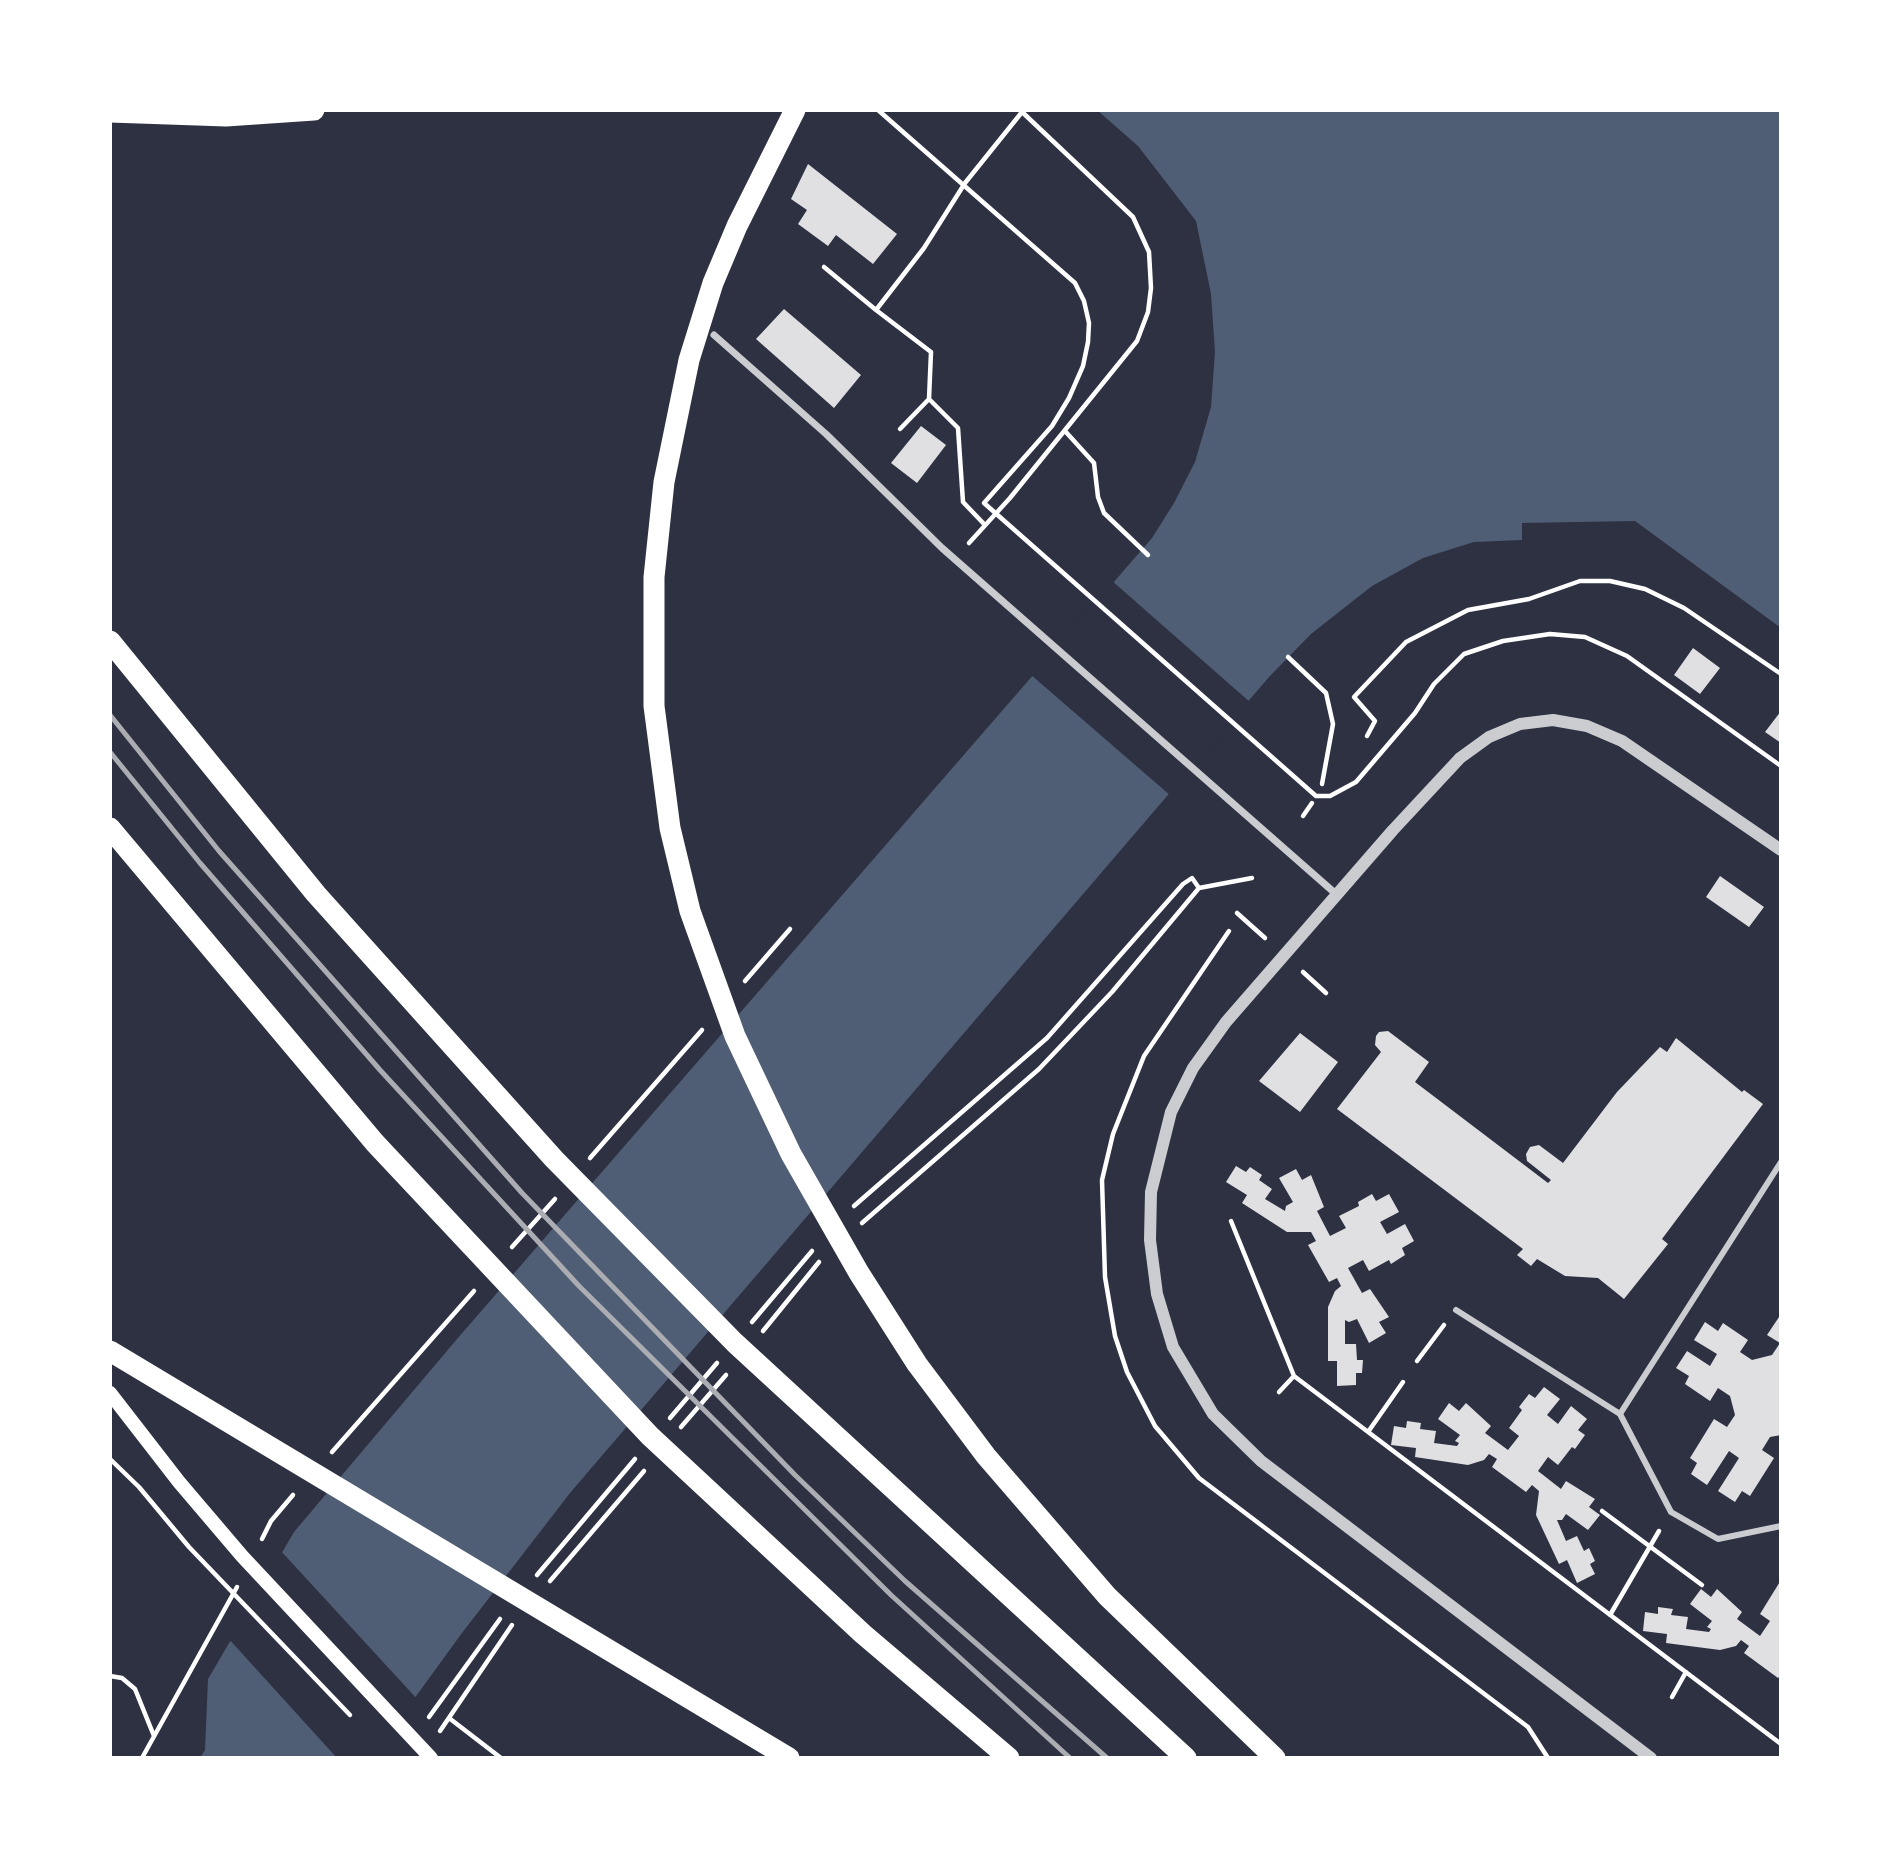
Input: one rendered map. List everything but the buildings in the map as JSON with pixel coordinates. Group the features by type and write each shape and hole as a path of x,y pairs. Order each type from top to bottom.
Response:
{"highway":[{"path":"110,112 226,116 314,110"},
{"path":"795,110 737,226 713,283 680,399 664,482 654,577 652,663 658,747 670,828 690,911 719,995 752,1075 791,1154 859,1273 952,1412 1046,1528 1107,1596 1275,1758"},
{"path":"110,641 316,894 554,1159 766,1373 1186,1758"},
{"path":"110,828 375,1143 681,1467 898,1665 1009,1758"},
{"path":"110,1351 789,1758"}],"main road":[{"path":"110,1393 178,1482 306,1628 432,1758"}],"street":[{"path":"714,335 826,434 954,559 1028,626 1336,894"},
{"path":"1651,1758 1261,1461 1213,1414 1173,1347 1157,1294 1150,1240 1151,1192 1171,1112 1193,1068 1226,1022 1336,894 1461,758 1489,737 1510,729 1553,720 1587,726 1622,741 1781,850"},
{"path":"1620,1414 1781,1162"},
{"path":"1456,1310 1620,1414 1671,1512 1718,1539 1781,1526"}],"path":[{"path":"878,110 1075,283 1089,323 1083,366 1069,398 1052,426 984,503 1316,796 1330,796 1356,782 1415,713 1434,684 1464,654 1503,641 1550,634 1585,637 1627,656 1781,766"},
{"path":"876,310 924,248 964,183 1021,111 1133,217 1149,252 1150,300 1137,341 996,514 954,559"},
{"path":"824,267 931,352 929,399 900,429"},
{"path":"929,399 958,428 963,502 985,525"},
{"path":"1065,430 1094,463 1098,497 1104,513 1148,555"},
{"path":"1367,736 1374,721 1354,697 1406,642 1468,610 1529,599 1580,581 1610,582 1645,589 1684,608 1781,674"},
{"path":"1288,657 1326,693 1332,724 1322,784"},
{"path":"1303,816 1312,803"},
{"path":"845,1216 1047,1038 1183,884 1192,878 1199,888"},
{"path":"858,1226 1039,1069 1112,992 1199,888 1252,878"},
{"path":"735,992 790,929"},
{"path":"1229,931 1144,1056 1126,1095 1105,1168 1105,1277 1115,1336 1128,1372 1155,1426 1199,1479 1528,1727 1548,1758"},
{"path":"589,1160 708,1023"},
{"path":"506,1254 561,1191"},
{"path":"1231,1221 1294,1376 1781,1744"},
{"path":"749,1325 820,1242"},
{"path":"758,1337 826,1255"},
{"path":"325,1460 479,1285"},
{"path":"1417,1361 1456,1310"},
{"path":"669,1419 723,1356"},
{"path":"677,1432 731,1369"},
{"path":"1279,1392 1294,1376"},
{"path":"1368,1432 1403,1382"},
{"path":"528,1585 643,1450"},
{"path":"110,1459 139,1487 189,1547 357,1722"},
{"path":"545,1587 650,1464"},
{"path":"259,1545 271,1521 298,1489"},
{"path":"1602,1511 1702,1585"},
{"path":"1610,1615 1650,1547"},
{"path":"142,1758 240,1581"},
{"path":"422,1726 502,1617"},
{"path":"435,1738 519,1618"},
{"path":"1672,1697 1686,1672"},
{"path":"110,1676 122,1678 135,1689 154,1737"},
{"path":"449,1718 501,1758"}],"water":[{"path":"1097,110 1781,110 1781,628 1635,521 1522,523 1522,540 1474,542 1423,558 1372,586 1311,634 1269,677 570,1493 462,1633 371,1758 200,1758 205,1750 208,1679 294,1532 457,1339 1152,538 1174,503 1195,462 1211,407 1215,352 1211,294 1196,221 1138,146"}],"pier":[{"path":"1111,580 1251,703 1171,796 1030,674"},
{"path":"280,1550 418,1700 376,1758 337,1758 228,1638"}],"railway":[{"path":"110,715 219,851 522,1193 795,1475 905,1581 1107,1758"},
{"path":"110,752 200,863 380,1070 579,1286 891,1595 1070,1758"}]}
